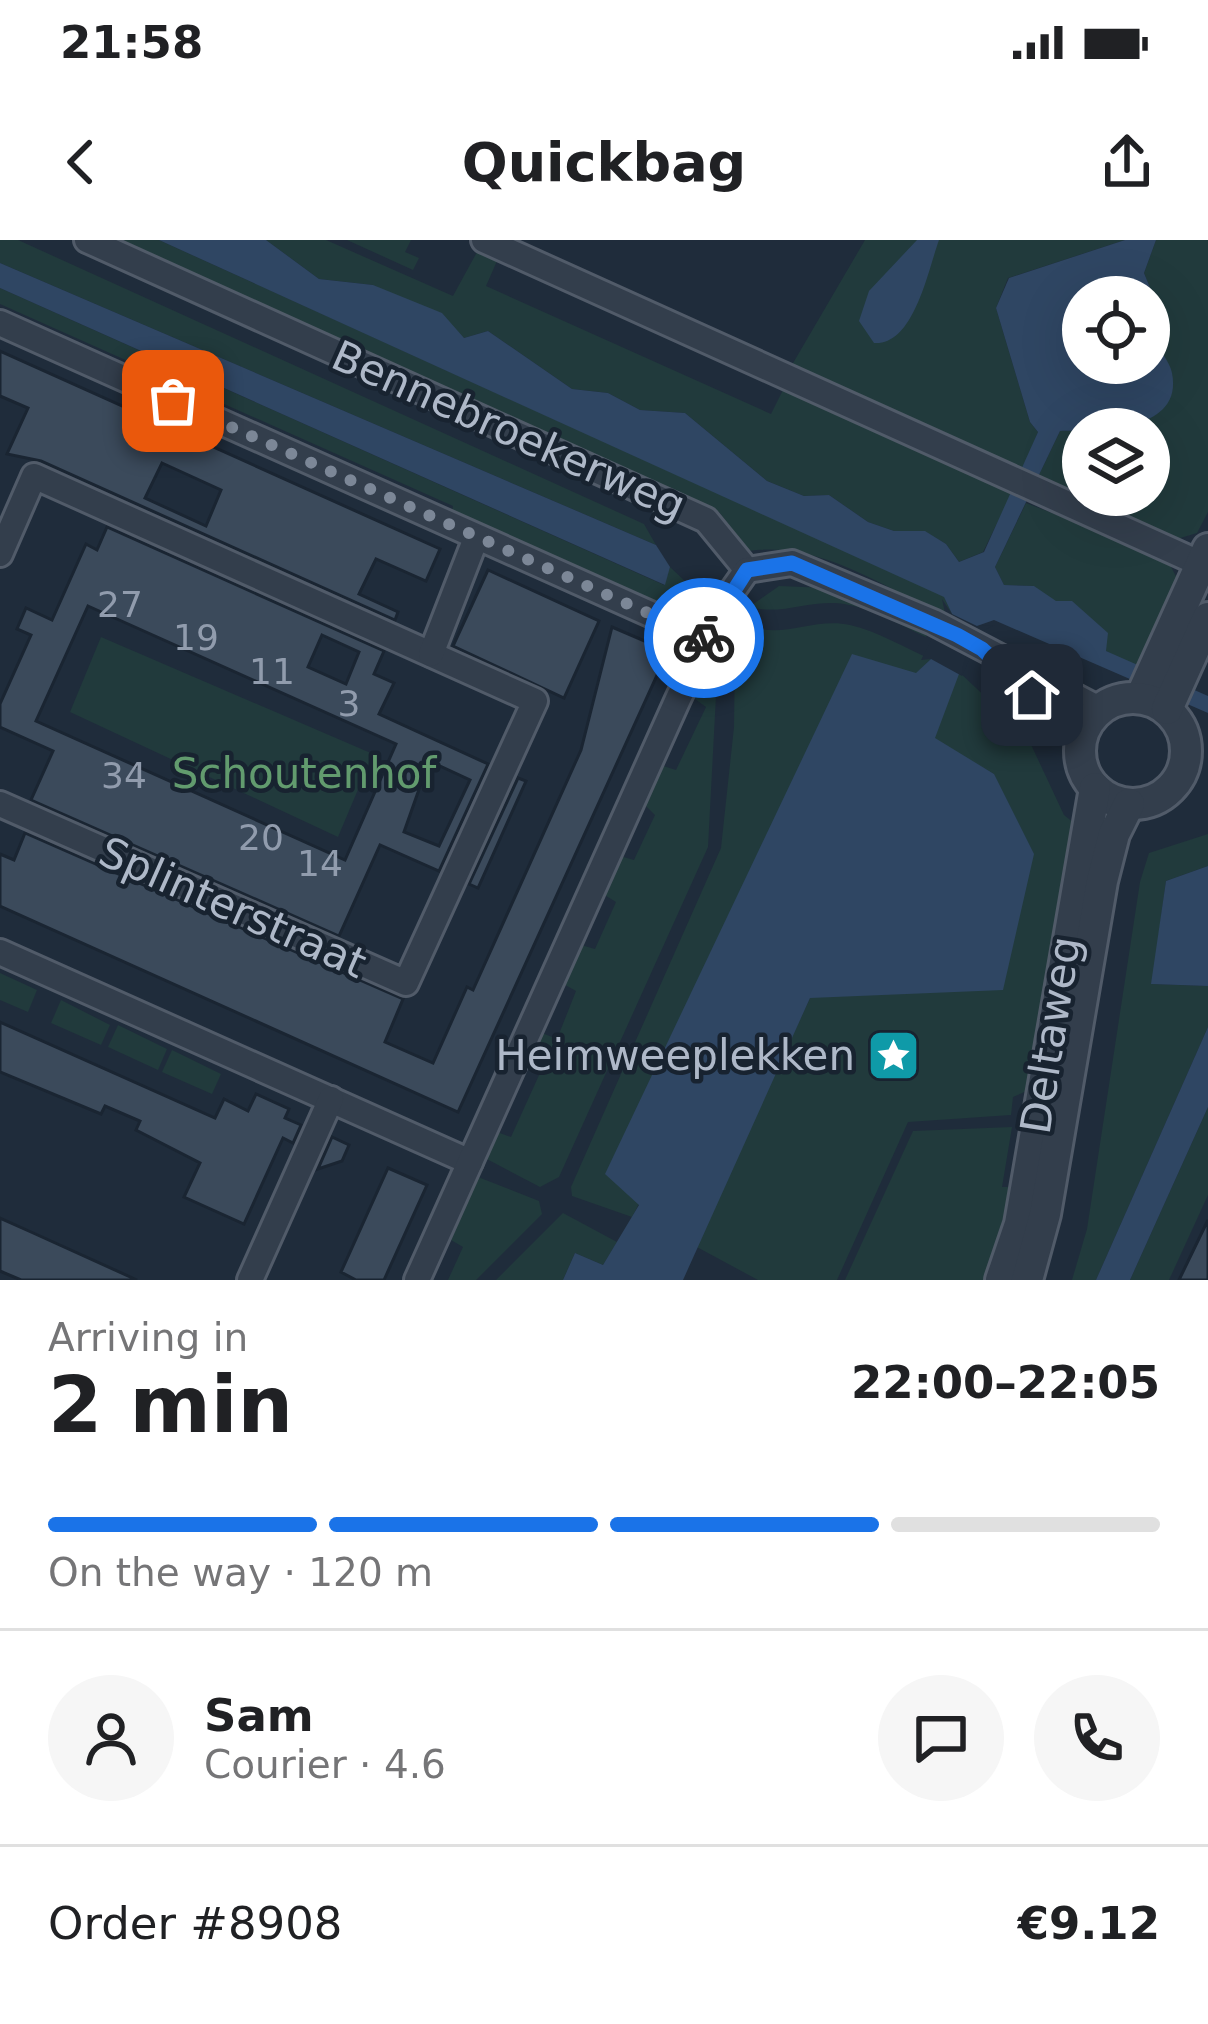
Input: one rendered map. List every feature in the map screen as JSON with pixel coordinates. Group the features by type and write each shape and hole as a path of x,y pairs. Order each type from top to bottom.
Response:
{"street":[{"name":"Bennebroekerweg","path":"87,240 706,520 747,570"},
{"path":"484,240 1049,497 1205,557 1160,690 1198,753 1175,784 1146,803 1129,804 1095,788 1080,761 1081,736 1099,709 1160,690 1208,618"},
{"path":"0,323 706,639"},
{"name":"Splinterstraat","path":"0,554 34,476 535,701 406,983 0,804"},
{"path":"430,653 476,538"},
{"path":"417,1280 678,699 706,639 747,570 792,563 933,622 1047,677 1099,709"},
{"path":"982,649 1081,736"},
{"path":"1175,784 1208,784"},
{"name":"Deltaweg","path":"1000,1280 1020,1224 1095,788"},
{"name":"Deltaweg","path":"1028,1280 1046,1214 1102,880 1114,834 1129,804"},
{"path":"0,952 470,1162"},
{"path":"250,1280 331,1099"}],"green space":[{"path":"0,240 18,240 644,524 656,545 0,263"},
{"path":"122,240 159,240 944,596 952,614 949,618 826,559 775,549 749,551 719,512"},
{"path":"266,240 326,240 453,296 477,252 497,261 486,286 771,414 783,390 1012,493 983,552 959,562 946,544 926,532 894,531 868,522 829,495 804,496 767,481 685,413 640,410 608,393 572,389 488,331 464,338 373,285 319,279"},
{"path":"347,240 411,240 405,252 419,258 413,270"},
{"path":"865,240 1125,240 1008,278 996,308 1030,422 1038,432 1022,471 789,370"},
{"path":"1156,240 1208,240 1208,512 1197,533 1167,542 1113,516 1170,516 1170,408 1162,408 1170,386 1170,276 1144,273"},
{"path":"0,288 664,585 670,567 706,601 704,613 695,618 678,616 451,516 453,506 0,304"},
{"path":"1062,431 1062,491 1037,479"},
{"path":"1026,503 1166,557 1184,592 1143,671 1106,651 1034,586 1004,585 995,567"},
{"path":"779,586 827,588 929,630 926,637 847,605 749,607"},
{"path":"738,618 765,630 850,625 931,659 916,674 632,1217 572,1196 571,1187 721,848 734,727 735,647 726,635"},
{"name":"Schoutenhof","path":"101,637 373,754 338,837 70,712"},
{"path":"714,652 718,658 708,847 559,1177 540,1187 483,1157 497,1132 511,1137 540,1073 524,1065 542,1033 557,1039 576,991 560,982 581,945 595,949 616,902 603,894 620,856 634,860 655,815 644,804 660,765 676,770 706,707 691,696"},
{"path":"958,671 1027,736 1064,815 1079,827 1033,1088 1013,1097 1011,1115 908,1122 837,1280 758,1280 695,1246 810,998 994,774 934,739"},
{"path":"1208,834 1208,866 1166,881 1152,984 1208,986 1208,1027 1096,1280 1072,1280 1087,1229 1140,882 1149,853"},
{"path":"0,973 37,990 28,1012 0,1000"},
{"path":"61,1000 110,1025 101,1045 51,1023"},
{"path":"118,1025 167,1049 158,1070 108,1047"},
{"path":"172,1050 221,1074 212,1094 162,1072"},
{"path":"1208,1107 1208,1195 1169,1280 1130,1280"},
{"path":"1012,1127 1002,1187 1017,1187 991,1280 845,1280 913,1131"},
{"path":"478,1177 539,1201 542,1214 476,1280 448,1280 463,1247 451,1240"},
{"path":"563,1213 617,1242 603,1265 575,1253 563,1280 496,1280"}],"water":[{"path":"159,240 266,240 319,279 373,285 442,313 464,338 488,331 572,389 608,393 640,410 685,413 767,481 804,496 829,495 868,522 894,531 925,531 946,544 959,562 984,552 1038,432 1030,422 996,308 1009,278 1125,240 1156,240 1145,276 1062,276 1062,384 1170,384 1170,367 1172,393 1164,408 1062,408 1062,431 995,567 1004,585 1034,586 1056,601 1072,601 1108,633 1106,651 1208,696 1208,713 994,620 977,626 935,738 994,774 1034,854 1003,990 810,998 683,1280 563,1280 575,1253 603,1265 639,1205 605,1174 852,654 916,673 931,659 952,614 944,597"},
{"path":"917,240 939,240 917,304 899,332 888,341 874,343 859,321 869,291"},
{"path":"0,263 656,545 670,567 665,585 0,288"},
{"path":"1208,866 1208,986 1151,984 1166,881"},
{"path":"1208,1027 1208,1107 1130,1280 1096,1280"}],"pier":[{"path":"942,599 952,614 977,626 995,625 982,631 962,676 931,659 921,660 945,613"}],"building":[{"path":"0,351 440,549 426,581 376,559 359,594 398,612 395,620 41,461 7,454 28,408 0,396","holes":["162,463 221,490 206,526 145,498"]},
{"path":"107,527 384,651 374,674 394,683 379,714 488,764 439,871 380,845 339,936 31,800 53,751 0,727 0,704 31,635 17,629 26,608 52,620 86,544 97,550","holes":["88,606 396,744 345,860 36,721","322,635 359,652 346,684 308,667","429,761 470,780 439,846 404,832"]},
{"path":"488,570 599,621 564,698 453,646"},
{"path":"612,627 668,651 458,1112 0,906 0,854 14,860 25,833 403,999 385,1042 433,1063 467,987 473,990 581,750"},
{"path":"518,778 526,781 478,888 469,884"},
{"path":"0,1022 215,1118 224,1099 248,1111 256,1094 289,1109 285,1118 301,1125 293,1143 283,1138 244,1224 184,1197 200,1163 136,1130 140,1121 105,1106 101,1114 0,1072"},
{"path":"332,1137 349,1145 342,1161 318,1169"},
{"path":"388,1168 427,1185 384,1280 356,1280 341,1272"},
{"path":"0,1218 137,1280 21,1280 0,1271"},
{"path":"1208,1220 1208,1280 1179,1280"}],"way so far":[{"path":"173,401 704,638"}],"place":[{"name":"Heimweeplekken","path":"894,1055"}],"route":[{"path":"704,638 747,570 792,563 957,635 982,649 1032,695"}]}
